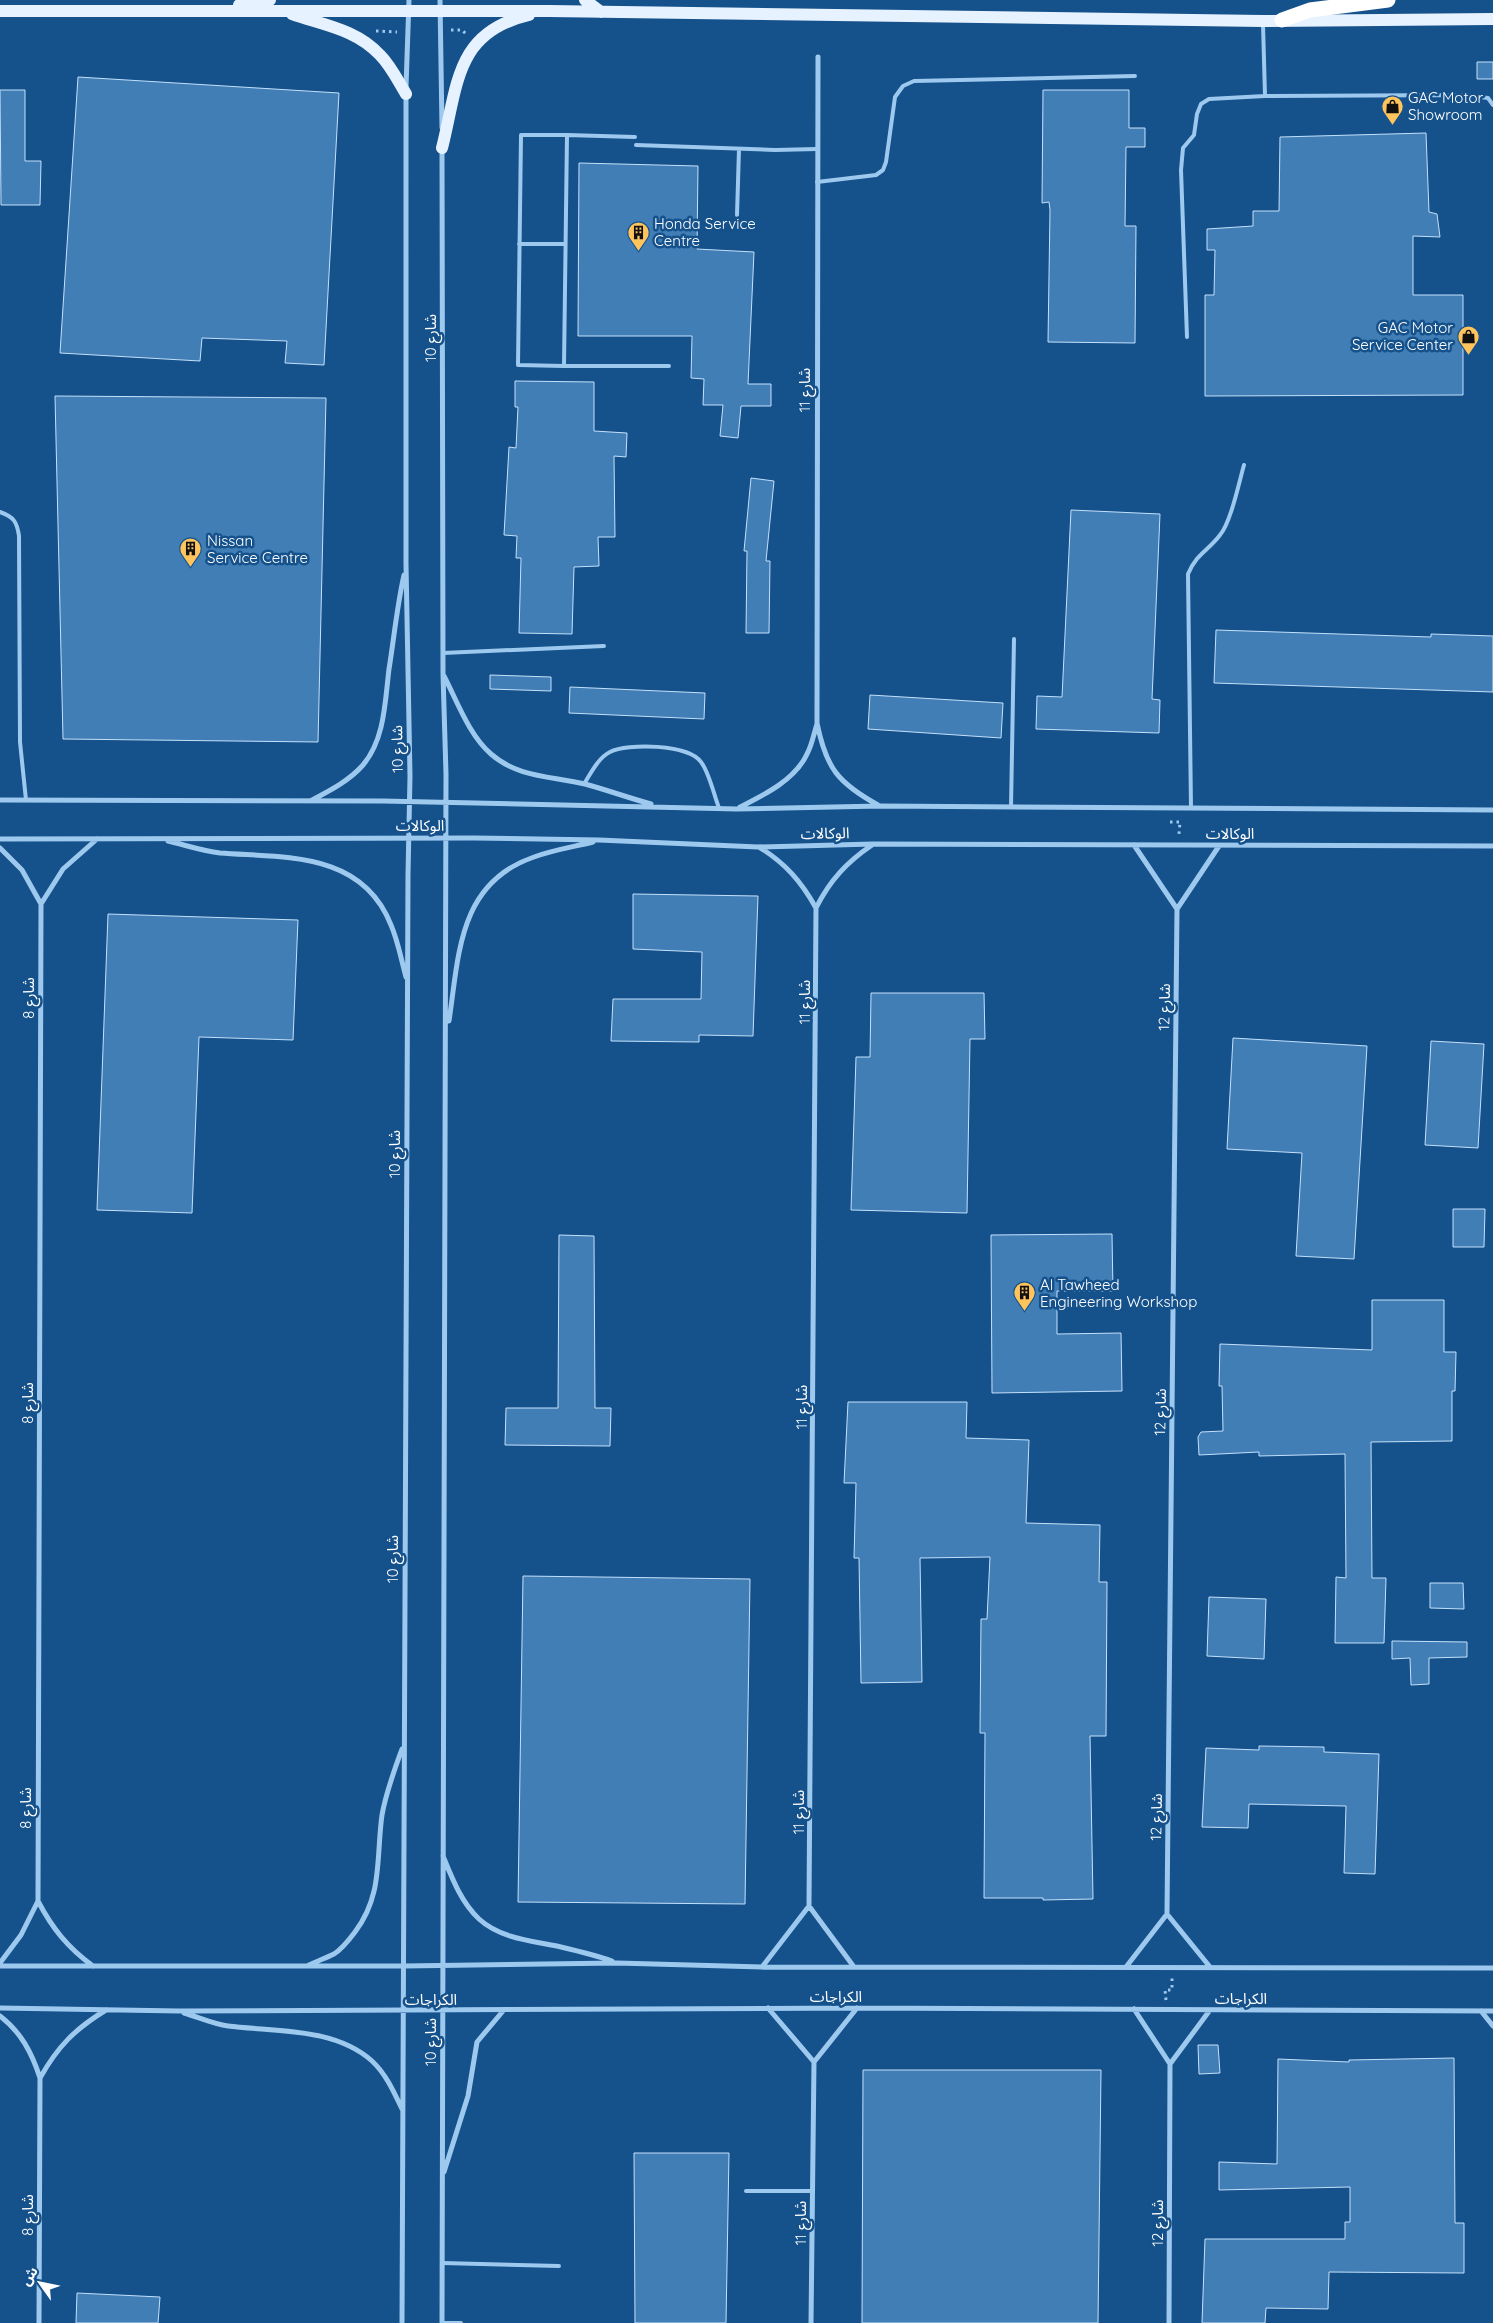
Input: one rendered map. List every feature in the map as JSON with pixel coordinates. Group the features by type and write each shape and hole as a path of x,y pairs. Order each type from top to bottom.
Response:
{"highway":[{"path":"1282,20 1310,10 1388,0"}],"main road":[{"path":"200,12 270,0"},
{"path":"585,0 601,12"},
{"path":"0,11 285,11 440,5 549,11 1263,22 1282,20 1493,19"},
{"path":"285,11 345,30 362,39 382,56 406,94"},
{"path":"442,148 460,73 466,57 476,42 500,25 549,11"}],"street":[{"name":"شارع 10","path":"402,2323 407,984 410,802 406,564 406,94 408,5"},
{"name":"شارع 10","path":"440,5 443,674 446,774 442,2323"},
{"name":"شارع 11","path":"818,56 816,149 817,723 823,751 837,775 858,794 880,806"},
{"name":"شارع 10","path":"309,802 349,778 364,764 374,748 381,726 398,602 406,564"},
{"name":"الوكالات","path":"443,674 464,716 491,754 516,770 542,778 584,784 657,806"},
{"name":"شارع 11","path":"737,809 767,794 792,773 807,755 817,723"},
{"name":"الوكالات","path":"0,800 410,802 737,809 880,806 1493,810"},
{"name":"الوكالات","path":"0,839 445,838 599,840 758,847 873,844 1493,847"},
{"path":"41,904 63,869 97,839"},
{"name":"الوكالات","path":"157,839 218,852 287,856 315,861 338,868 356,878 377,901 391,924 407,984"},
{"name":"شارع 10","path":"446,1037 463,929 473,906 487,887 508,869 533,857 599,840"},
{"name":"شارع 11","path":"809,1906 816,908 826,889 838,873 853,858 873,844"},
{"path":"1134,845 1178,909 1219,846"},
{"name":"شارع 11","path":"758,847 776,858 792,872 806,889 816,908"},
{"name":"شارع 8","path":"0,848 22,870 41,904 38,1901 21,1935 0,1965"},
{"name":"شارع 12","path":"1167,1914 1178,909"},
{"name":"شارع 10","path":"308,1966 334,1954 349,1940 365,1919 373,1900 378,1878 383,1813 391,1779 404,1744"},
{"name":"الكراجات","path":"442,1853 454,1884 466,1903 479,1919 494,1930 511,1937 587,1953 617,1963"},
{"path":"38,1901 61,1938 76,1954 93,1966"},
{"path":"762,1966 809,1906 854,1967"},
{"path":"1126,1967 1167,1914 1210,1966"},
{"name":"الكراجات","path":"0,1965 404,1966 617,1963 854,1967 1492,1967"},
{"name":"الكراجات","path":"0,2008 179,2011 503,2011 768,2008 1493,2011"},
{"path":"768,2008 814,2062 857,2008"},
{"path":"1134,2009 1170,2064 1210,2010"},
{"name":"شارع 8","path":"40,2078 52,2056 67,2038 86,2022 106,2010"},
{"name":"الكراجات","path":"179,2011 226,2026 321,2037 342,2043 359,2051 373,2062 386,2077 403,2110"},
{"name":"شارع 10","path":"442,2177 468,2096 477,2042 503,2011"},
{"path":"1481,2011 1493,2026"},
{"name":"شارع 8","path":"0,2016 22,2038 33,2057 40,2078 39,2323"},
{"name":"شارع 11","path":"811,2323 814,2062"},
{"name":"شارع 12","path":"1169,2323 1170,2064"}],"lane":[{"path":"1263,22 1265,96"},
{"path":"817,182 876,175 883,170 886,162 895,97 902,86 914,82 1135,76"},
{"path":"1187,336 1183,148 1194,135 1196,114 1201,104 1209,99 1265,96 1465,95 1488,98 1493,105"},
{"path":"635,137 521,135 518,365 669,366"},
{"path":"564,366 566,135"},
{"path":"636,144 739,149 816,149"},
{"path":"737,215 739,149"},
{"path":"519,244 565,244"},
{"path":"1191,808 1188,574 1193,562 1220,535 1226,526 1244,465"},
{"path":"0,512 12,516 17,523 19,536 20,742 26,800"},
{"path":"1011,807 1014,639"},
{"path":"443,653 604,646"},
{"path":"584,784 602,758 610,751 621,748 671,747 690,752 701,761 719,808"},
{"path":"746,2191 812,2191"},
{"path":"442,2262 559,2266"},
{"path":"442,2323 461,2323"}],"path":[{"path":"1164,808 1163,821 1180,822 1178,846"},
{"path":"1166,2010 1165,1990 1172,1990 1172,1966"}],"building":[{"path":"1477,62 1493,62 1493,79 1477,79"},
{"path":"78,77 339,93 324,365 285,363 287,341 202,338 200,361 60,353"},
{"path":"0,90 25,90 25,161 41,161 40,205 1,205"},
{"path":"1043,90 1129,90 1129,128 1145,128 1145,147 1126,147 1125,226 1136,226 1135,343 1048,342 1050,210 1049,202 1042,203"},
{"path":"1426,133 1429,212 1437,214 1440,237 1413,236 1413,295 1463,295 1463,395 1205,396 1205,295 1214,295 1215,250 1207,250 1207,229 1253,226 1253,211 1279,211 1280,137"},
{"name":"Honda Service Centre","path":"579,163 698,166 697,249 754,252 748,384 771,384 771,406 741,406 738,438 720,436 723,405 703,405 704,379 691,378 692,336 578,336"},
{"path":"515,381 594,382 594,431 627,433 626,457 614,456 615,537 598,537 599,566 574,567 572,634 519,633 521,558 516,558 517,536 504,535 509,447 516,448 518,407 515,407"},
{"name":"Nissan Service Centre","path":"55,396 326,398 318,742 63,739"},
{"path":"751,478 774,481 766,561 770,561 769,633 746,633 747,551 744,551"},
{"path":"1071,510 1160,514 1152,699 1160,700 1159,733 1036,729 1037,696 1062,697"},
{"path":"1216,630 1431,637 1431,634 1493,636 1493,692 1214,683"},
{"path":"490,675 551,677 551,691 490,689"},
{"path":"570,687 705,693 704,719 569,713"},
{"path":"870,695 1003,703 1001,738 868,729"},
{"path":"633,894 758,896 753,1036 699,1035 699,1042 611,1041 613,999 701,999 702,952 633,949"},
{"path":"108,914 298,920 293,1040 199,1037 192,1213 97,1210"},
{"path":"871,993 984,993 985,1039 970,1039 967,1213 851,1210 856,1057 870,1057"},
{"path":"1233,1038 1367,1046 1354,1259 1296,1256 1302,1153 1227,1149"},
{"path":"1431,1041 1484,1044 1478,1148 1425,1145"},
{"path":"1453,1209 1485,1209 1484,1247 1453,1247"},
{"name":"Al Tawheed Engineering Workshop","path":"1112,1234 1113,1291 1057,1291 1057,1334 1121,1333 1122,1391 992,1393 991,1235"},
{"path":"559,1235 594,1236 595,1408 611,1408 610,1446 505,1445 506,1408 558,1408"},
{"path":"1372,1300 1444,1300 1444,1352 1456,1352 1455,1391 1452,1391 1452,1441 1371,1442 1372,1578 1386,1578 1384,1643 1335,1643 1336,1577 1346,1578 1345,1454 1259,1456 1259,1452 1199,1455 1198,1437 1201,1432 1223,1431 1222,1386 1219,1386 1220,1344 1372,1350"},
{"path":"848,1402 967,1402 966,1438 1029,1440 1026,1523 1100,1525 1099,1582 1107,1582 1106,1736 1090,1736 1093,1899 984,1898 985,1733 980,1733 981,1619 987,1619 990,1557 920,1558 922,1682 861,1683 859,1558 854,1558 856,1483 844,1483"},
{"path":"523,1576 750,1579 745,1904 518,1902"},
{"path":"1430,1583 1463,1583 1464,1609 1430,1608"},
{"path":"1209,1597 1266,1599 1264,1659 1207,1656"},
{"path":"1392,1641 1467,1642 1467,1657 1429,1658 1429,1684 1411,1685 1410,1658 1392,1659"},
{"path":"1259,1746 1324,1747 1324,1752 1379,1754 1375,1874 1344,1873 1346,1806 1249,1804 1248,1828 1202,1827 1206,1748 1259,1750"},
{"path":"1198,2045 1218,2045 1220,2073 1199,2074"},
{"path":"1454,2058 1455,2223 1464,2223 1464,2273 1329,2272 1328,2309 1266,2308 1265,2323 1202,2323 1205,2239 1345,2239 1345,2222 1350,2222 1350,2187 1219,2190 1219,2162 1277,2164 1278,2059 1349,2062 1349,2060"},
{"path":"863,2070 1101,2070 1098,2323 862,2323"},
{"path":"634,2153 729,2153 726,2323 635,2323"},
{"path":"77,2293 160,2297 158,2323 76,2323"}],"place":[{"name":"GAC Motor Showroom","path":"1392,125"},
{"name":"Honda Service Centre","path":"638,251"},
{"name":"GAC Motor Service Center","path":"1469,355"},
{"name":"Nissan Service Centre","path":"191,568"},
{"name":"Al Tawheed Engineering Workshop","path":"1024,1312"}]}
